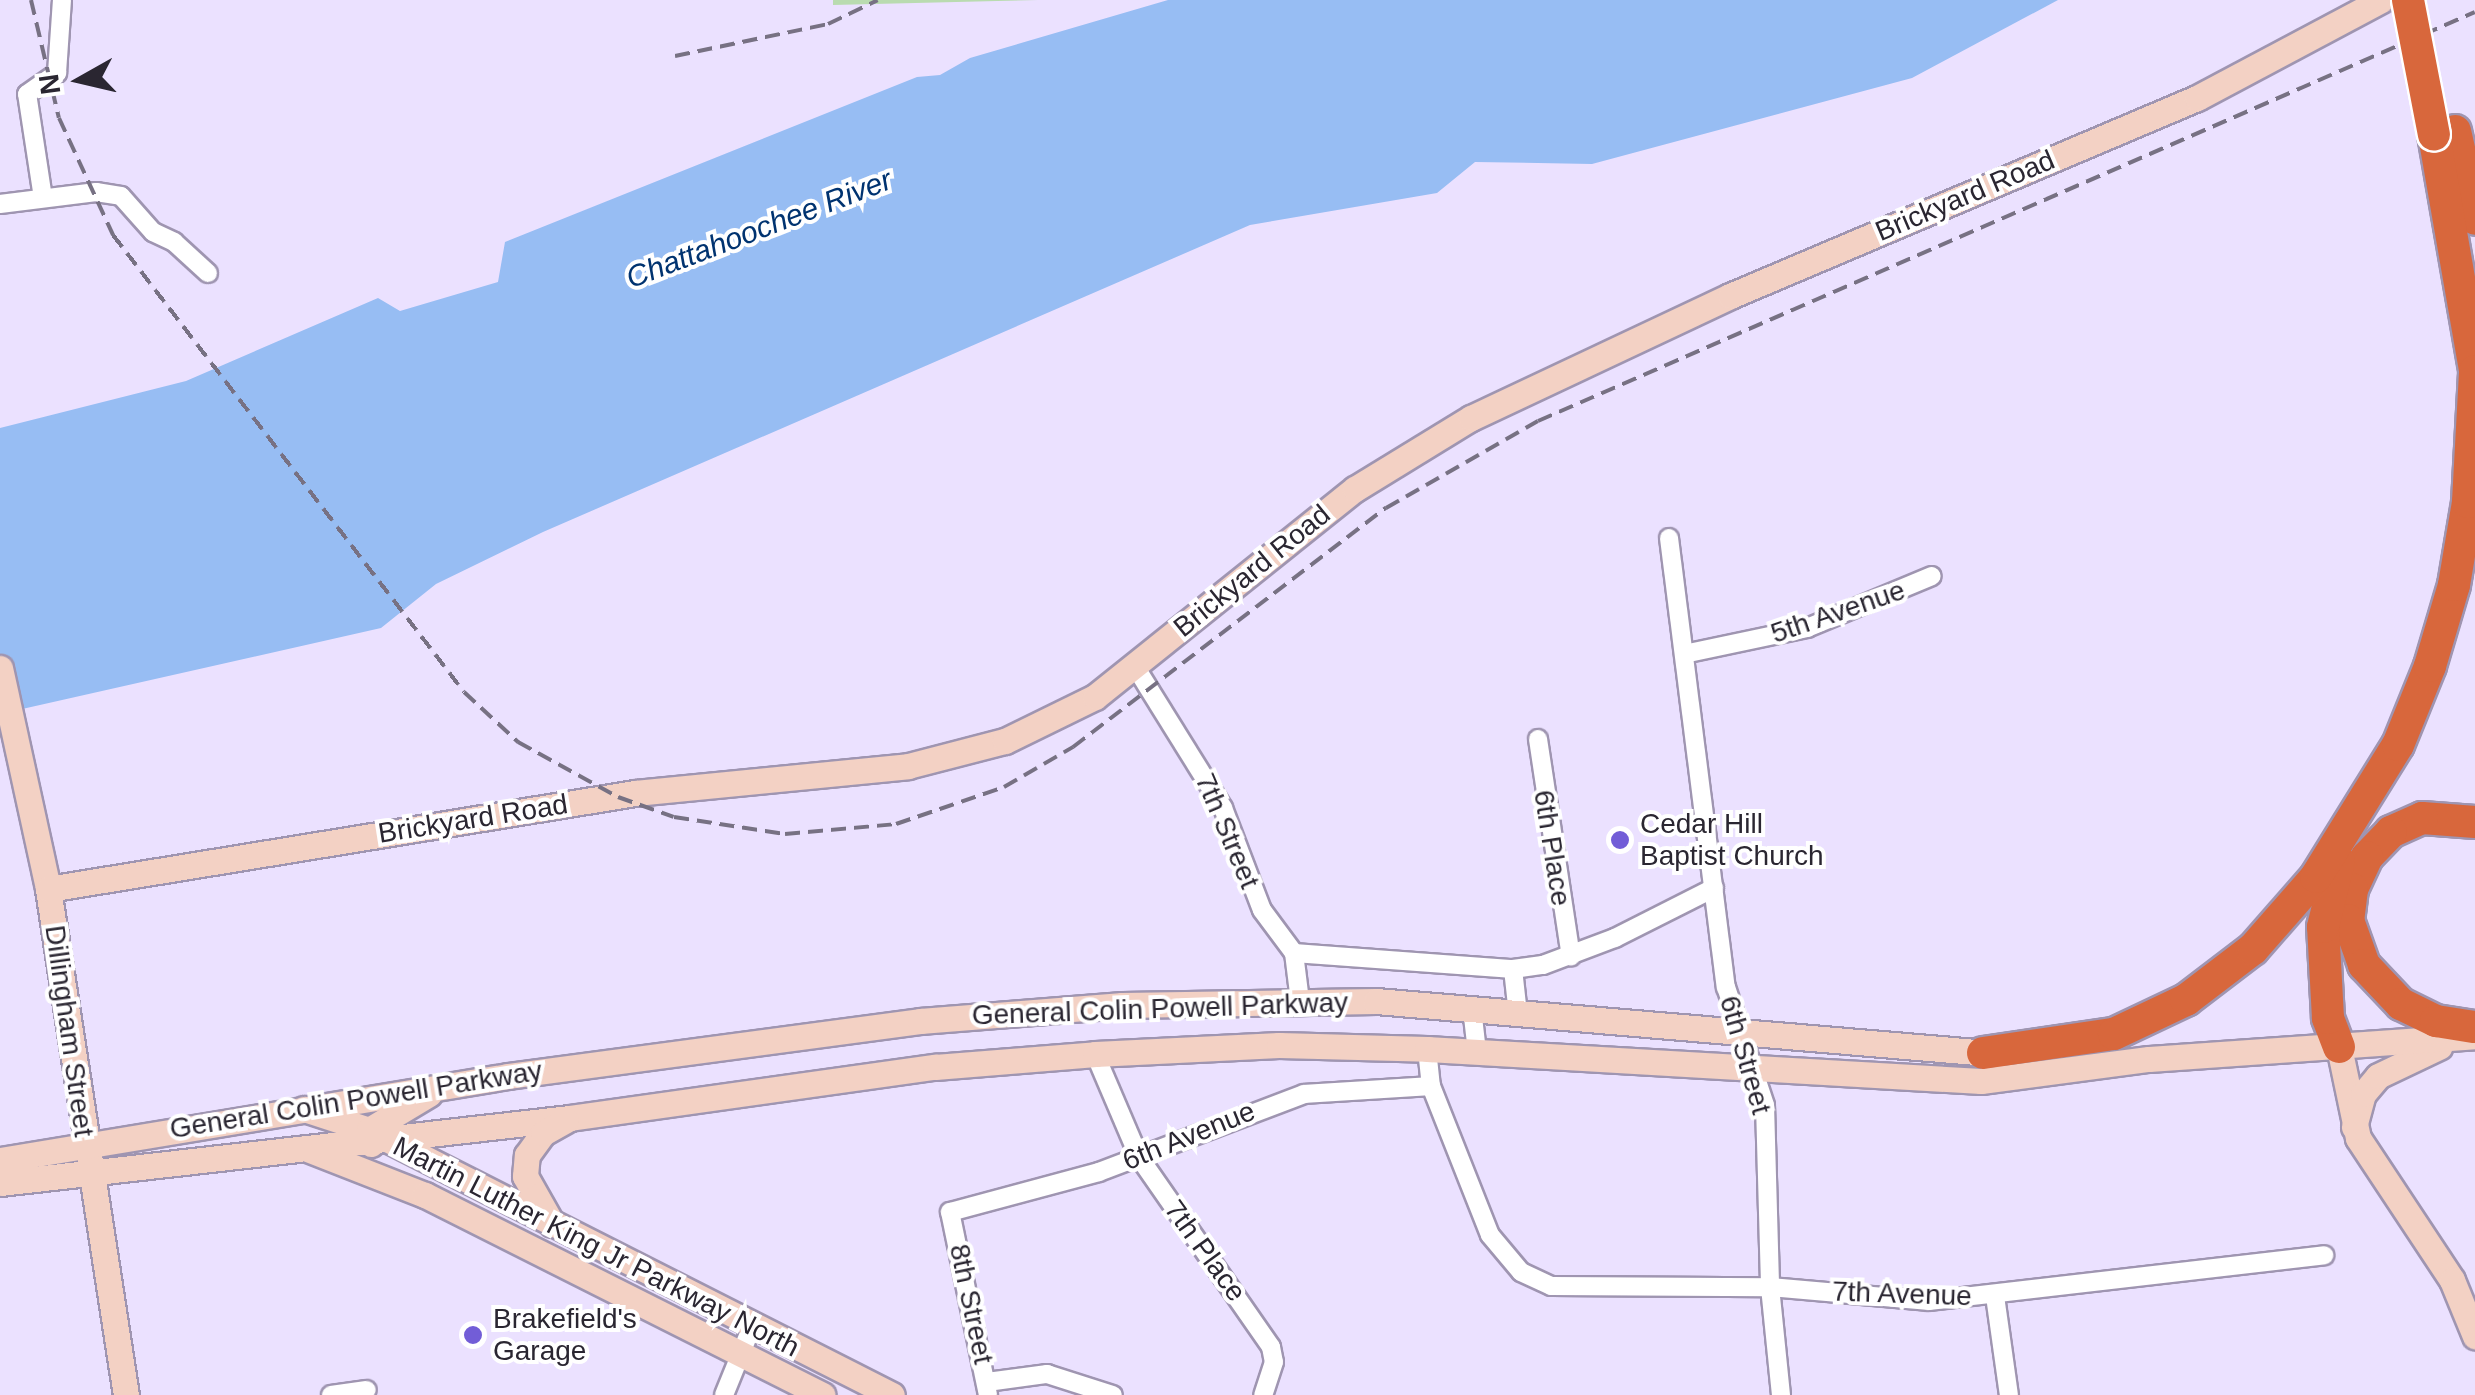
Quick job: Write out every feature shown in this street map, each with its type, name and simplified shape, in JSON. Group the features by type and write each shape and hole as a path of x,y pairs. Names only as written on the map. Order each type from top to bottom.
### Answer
{"highway":[{"path":"2408,0 2445,133 2475,219"},
{"path":"2339,1047 2328,1018 2322,927 2328,888 2358,818 2398,745 2454,585 2468,502 2475,371 2429,0"},
{"path":"1983,1054 2114,1034 2186,1000 2252,949 2358,818"},
{"path":"2339,1047 2352,888 2367,857 2391,832 2422,818 2475,822"},
{"path":"2348,920 2364,965 2401,1004 2470,1034"}],"main road":[{"name":"Brickyard Road","path":"48,889 635,794 957,757 1051,721 1136,668 1315,519 1436,437 1684,317 2212,91 2382,0"},
{"name":"Dillingham Street","path":"0,668 48,889 126,1395"},
{"name":"General Colin Powell Parkway","path":"0,1160 296,1107 920,1020 1122,1004 1300,1001 1472,1008 1983,1054 2149,1059"},
{"name":"General Colin Powell Parkway","path":"0,1183 373,1136 570,1118 935,1067 1096,1054 1279,1045 1427,1049 1756,1072 1982,1080 2149,1059 2470,1034"},
{"path":"2354,1127 2363,1094 2378,1076 2470,1034"},
{"path":"2339,1047 2354,1127 2452,1280 2475,1336"},
{"path":"425,1195 390,1168 373,1136 440,1087"},
{"name":"Martin Luther King Jr Parkway North","path":"296,1107 373,1136 891,1394"},
{"path":"558,1263 563,1232 525,1176 527,1156 543,1134 570,1118"},
{"name":"Martin Luther King Jr Parkway North","path":"300,1146 425,1195 823,1395"}],"street":[{"path":"42,198 27,94 57,73 62,0"},
{"path":"0,204 42,198 121,196 153,232 174,242 208,273"},
{"name":"6th Street","path":"1669,538 1714,888 1738,1032 1756,1072 1765,1105 1770,1287 1782,1395"},
{"name":"5th Avenue","path":"1684,654 1807,628 1932,576"},
{"name":"7th Street","path":"1136,668 1212,785 1262,910 1294,953 1300,1001"},
{"name":"6th Place","path":"1538,740 1571,957"},
{"path":"1294,953 1513,969 1571,957 1714,888"},
{"path":"1513,969 1518,1014"},
{"path":"1472,1008 1477,1052"},
{"path":"1427,1049 1432,1086"},
{"name":"7th Place","path":"1096,1054 1139,1157 1264,1332 1274,1362 1263,1395"},
{"name":"6th Avenue","path":"950,1212 1139,1157 1304,1094 1432,1086"},
{"name":"7th Avenue","path":"1432,1086 1490,1234 1509,1261 1538,1281 1601,1290 1770,1287 1929,1301 2324,1255"},
{"name":"8th Street","path":"950,1212 988,1388"},
{"path":"1996,1296 2010,1395"},
{"path":"724,1395 737,1354 752,1326"},
{"path":"988,1388 1047,1374 1113,1395"},
{"path":"331,1395 367,1390"}],"green space":[{"path":"833,0 1038,0 833,5"}],"water":[{"name":"Chattahoochee River","path":"1168,0 2058,0 1912,78 1592,164 1475,162 1437,193 1250,225 543,532 436,584 381,628 0,714 0,428 186,381 378,298 400,311 498,282 505,242 917,77 940,75 970,58"}],"railway":[{"path":"31,0 59,118 113,235 464,692 518,742 618,797 674,817 785,834 896,824 1004,787 1073,747 1386,508 1538,421 2475,12"},
{"path":"675,56 828,24 878,0"}],"place":[{"name":"Cedar Hill Baptist Church","path":"1620,840"},
{"name":"Brakefield's Garage","path":"473,1335"}]}
